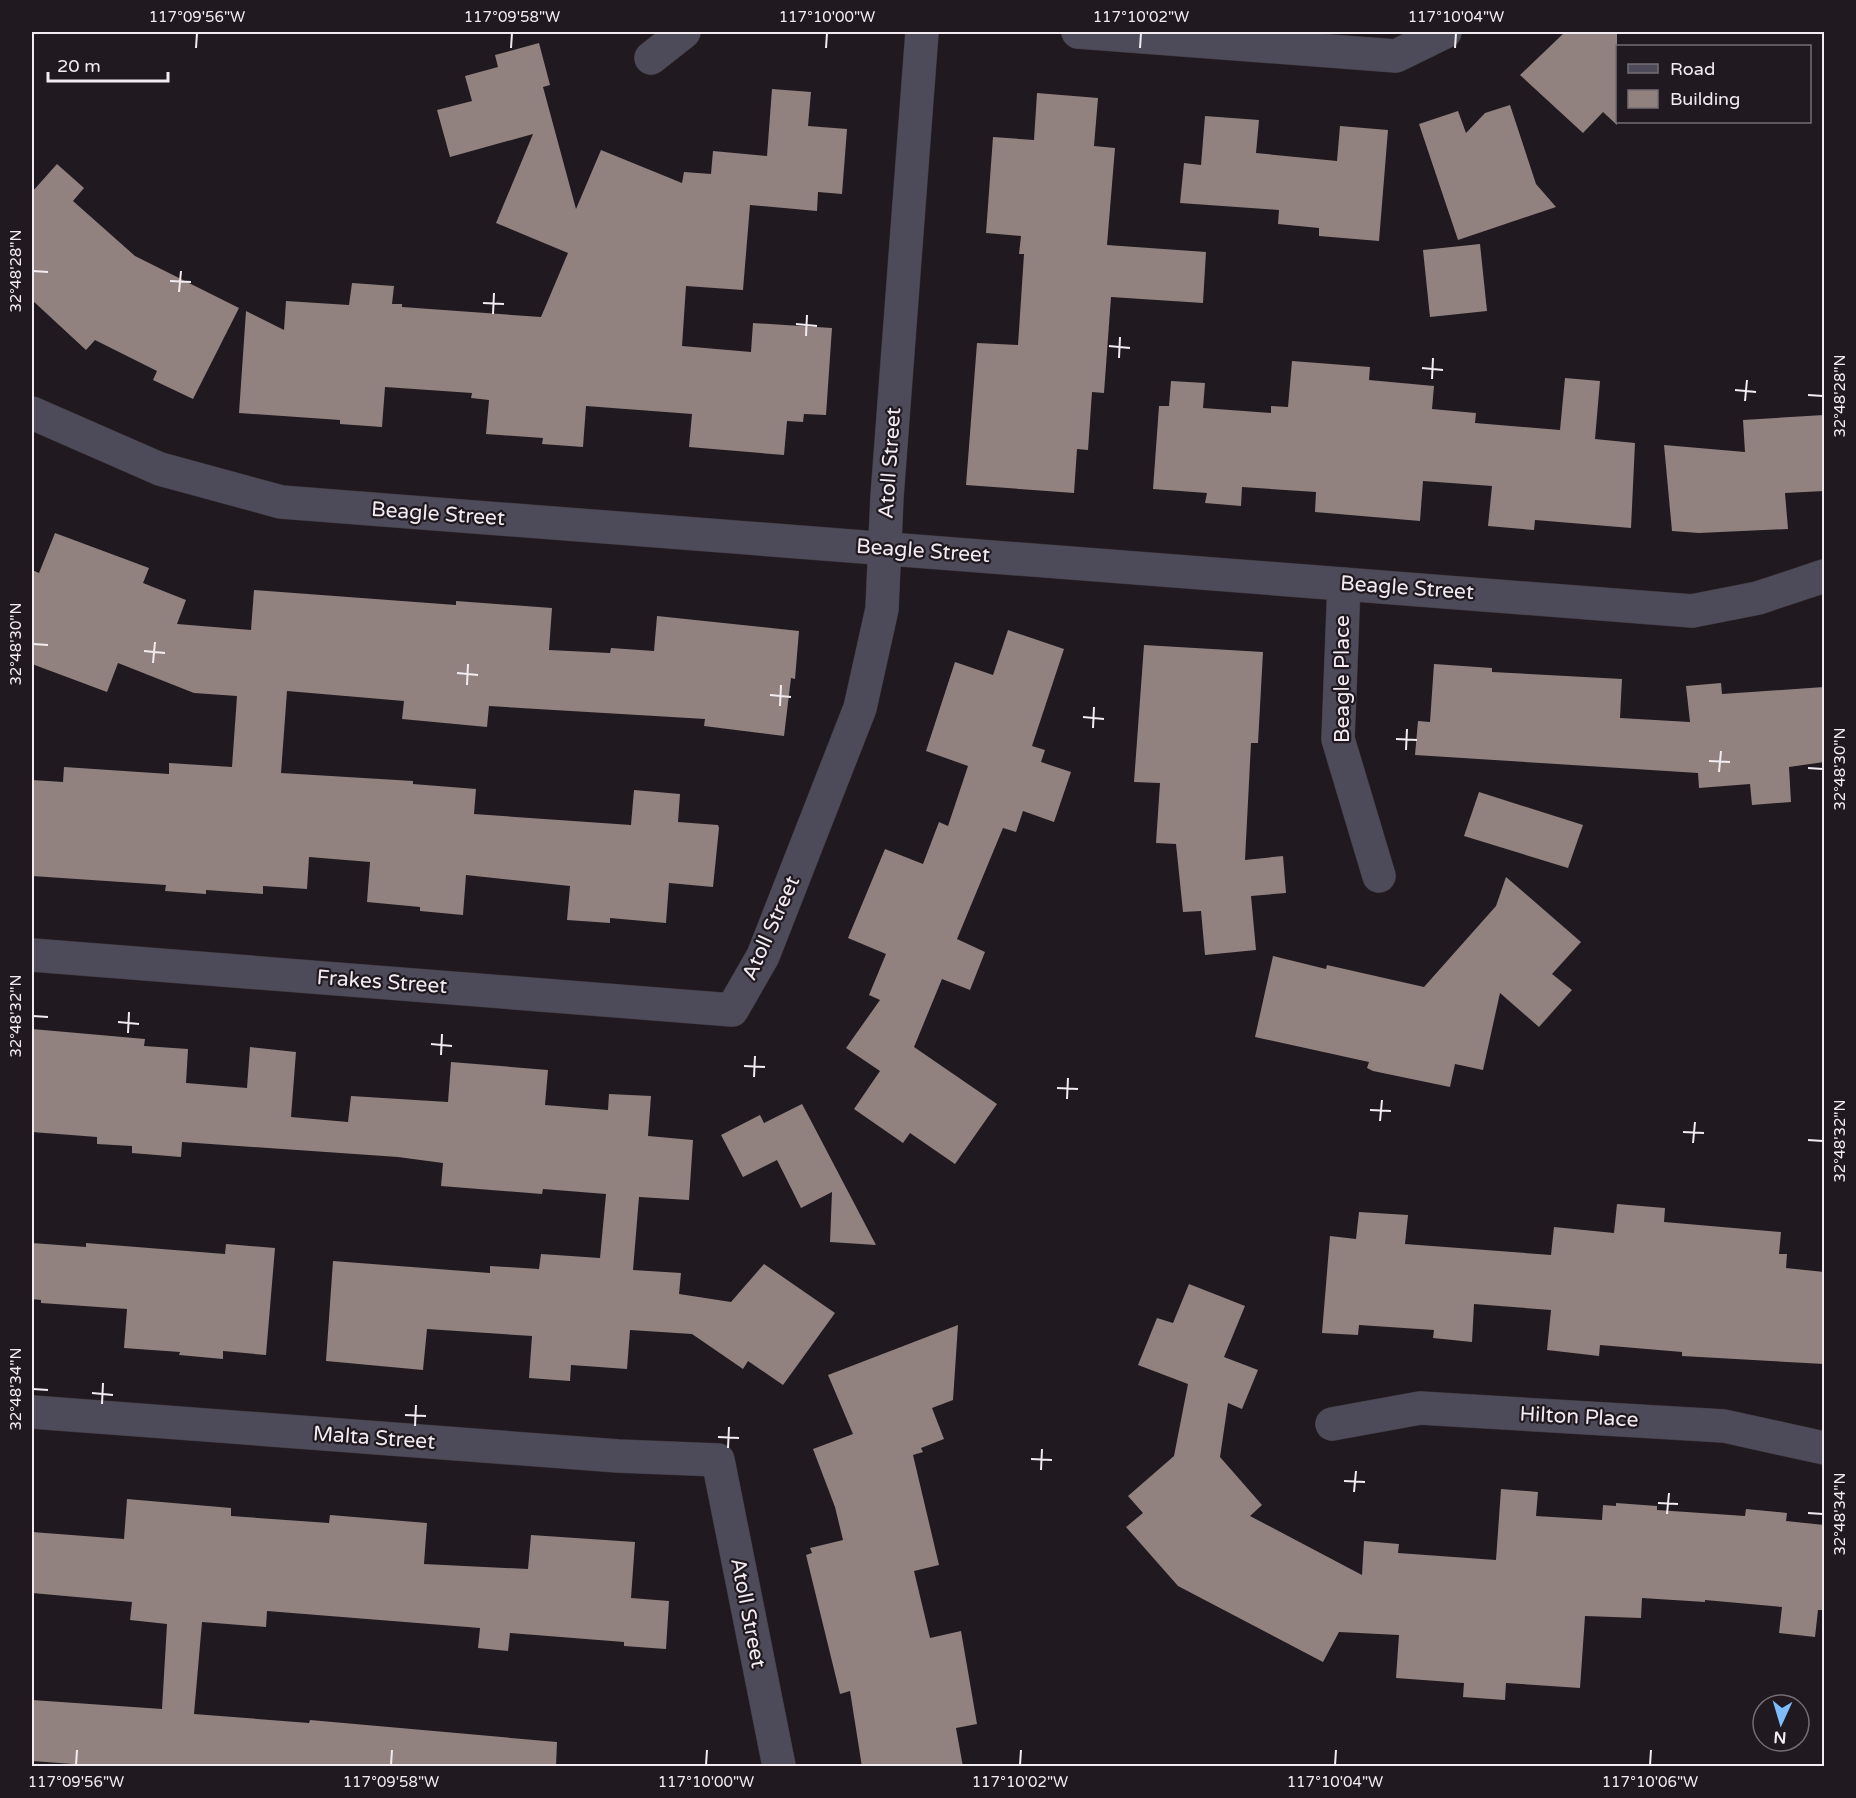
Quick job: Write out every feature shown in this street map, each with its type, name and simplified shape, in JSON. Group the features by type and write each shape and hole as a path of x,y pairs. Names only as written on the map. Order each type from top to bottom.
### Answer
{"street":[{"path":"651,58 684,32"},
{"name":"Atoll Street","path":"732,1010 763,956 860,708 882,609 884,548 922,32"},
{"path":"1078,32 1396,56 1445,32"},
{"name":"Beagle Street","path":"32,413 160,469 281,502 1692,611 1758,598 1824,576"},
{"name":"Beagle Place","path":"1344,584 1338,739 1379,876"},
{"name":"Frakes Street","path":"32,955 732,1010"},
{"name":"Hilton Place","path":"1332,1424 1420,1408 1724,1426 1824,1448"},
{"name":"Malta Street","path":"32,1412 618,1456 718,1460"},
{"name":"Atoll Street","path":"718,1460 779,1767"}],"building":[{"path":"1565,32 1617,32 1617,125 1603,112 1583,133 1520,75"},
{"path":"539,43 550,85 543,87 576,209 601,150 682,183 684,172 711,174 713,151 767,156 772,89 811,92 808,126 847,129 842,194 818,192 817,211 750,205 743,290 686,286 682,346 751,352 753,323 832,328 826,415 804,414 803,422 787,421 784,455 689,447 692,414 586,406 583,447 542,444 543,438 486,434 489,400 471,398 472,393 385,387 382,427 340,424 340,420 239,413 246,311 284,330 286,301 349,305 352,283 394,286 392,304 402,304 402,307 541,317 568,253 496,223 533,134 450,157 437,110 472,101 465,76 498,67 495,55"},
{"path":"1037,93 1098,98 1094,146 1115,148 1107,245 1206,252 1203,303 1111,297 1104,393 1092,392 1088,450 1077,449 1074,493 966,485 977,343 1018,345 1024,254 1019,254 1021,236 986,233 993,137 1034,140"},
{"path":"1510,105 1536,184 1556,207 1458,240 1419,124 1458,111 1466,133 1485,113"},
{"path":"1205,116 1259,120 1256,153 1337,161 1340,126 1388,130 1379,241 1319,236 1319,228 1278,224 1279,210 1180,203 1184,163 1201,165"},
{"path":"57,164 84,188 73,201 135,256 239,308 193,399 153,380 157,371 95,340 86,350 32,300 32,192"},
{"path":"1480,244 1487,311 1430,317 1423,250"},
{"path":"1292,361 1370,367 1369,380 1434,386 1432,409 1476,413 1475,423 1560,430 1565,378 1600,381 1595,439 1635,443 1631,528 1535,520 1534,530 1488,526 1492,486 1423,481 1420,521 1315,512 1316,492 1242,487 1241,506 1205,503 1207,493 1153,489 1159,406 1169,406 1171,381 1205,383 1203,408 1271,413 1271,406 1288,407"},
{"path":"1824,415 1824,491 1785,493 1788,529 1699,533 1672,531 1664,445 1745,452 1743,420"},
{"path":"55,533 149,568 143,583 186,600 177,624 251,630 254,590 456,605 456,601 552,608 549,650 610,653 611,648 654,651 657,616 799,631 795,679 791,678 784,736 704,726 705,719 489,706 487,727 402,719 404,701 287,691 281,773 413,781 413,784 476,789 474,814 631,825 634,790 680,794 678,822 718,825 713,887 669,883 666,923 610,918 610,923 567,920 570,886 466,875 463,915 420,911 420,907 367,902 370,862 309,857 307,889 263,886 263,894 206,890 206,894 165,891 166,885 32,876 32,780 63,782 64,767 169,774 169,763 232,767 237,696 194,693 118,663 107,692 32,664 32,570 39,573"},
{"path":"1008,630 1064,649 1032,746 1045,750 1041,762 1071,772 1054,822 1023,811 1016,832 1003,828 957,939 985,952 970,990 942,979 914,1047 997,1104 955,1164 910,1133 903,1143 854,1109 880,1071 846,1048 880,1000 869,995 886,954 848,938 885,849 923,864 939,822 948,826 968,766 926,751 955,662 993,675"},
{"path":"1144,645 1263,652 1258,743 1251,743 1245,860 1283,856 1286,893 1251,896 1256,950 1205,955 1201,911 1183,912 1176,844 1156,843 1160,783 1134,782"},
{"path":"1434,664 1492,668 1492,672 1622,679 1620,718 1690,722 1686,686 1721,683 1722,694 1824,687 1824,762 1789,767 1791,802 1752,805 1750,784 1699,788 1698,773 1415,755 1418,721 1430,722"},
{"path":"1479,792 1583,825 1568,868 1464,836"},
{"path":"1506,877 1581,942 1552,974 1572,990 1539,1027 1500,993 1483,1070 1455,1064 1450,1087 1373,1071 1367,1068 1369,1062 1255,1037 1273,956 1326,969 1327,965 1424,987 1496,906"},
{"path":"32,1029 145,1039 144,1046 188,1049 186,1083 247,1088 250,1047 296,1052 291,1117 348,1122 351,1096 448,1102 451,1062 548,1070 545,1105 608,1110 609,1094 651,1096 648,1136 693,1140 689,1200 639,1197 633,1270 681,1273 679,1294 731,1302 764,1264 835,1313 783,1385 748,1361 743,1369 692,1334 630,1330 627,1369 571,1365 570,1381 529,1378 532,1336 427,1329 423,1370 326,1361 333,1261 490,1273 490,1266 539,1269 541,1254 600,1258 606,1194 543,1189 542,1194 441,1186 443,1163 398,1157 182,1142 181,1157 132,1153 132,1146 97,1144 97,1137 32,1132"},
{"path":"802,1104 876,1245 830,1242 832,1192 801,1208 777,1160 743,1177 721,1135 760,1115 764,1123"},
{"path":"1617,1204 1665,1208 1664,1222 1781,1232 1779,1254 1787,1254 1786,1268 1824,1272 1824,1364 1682,1356 1682,1352 1600,1345 1599,1356 1547,1350 1551,1310 1474,1304 1472,1342 1433,1338 1434,1330 1359,1325 1358,1335 1322,1333 1330,1236 1356,1239 1359,1212 1408,1215 1405,1244 1551,1255 1554,1227 1614,1233"},
{"path":"32,1243 86,1247 86,1243 225,1254 226,1244 275,1248 266,1355 223,1351 223,1359 179,1355 180,1352 124,1348 127,1309 41,1303 41,1300 32,1299"},
{"path":"1189,1284 1245,1306 1224,1357 1258,1370 1242,1409 1228,1403 1220,1457 1262,1505 1250,1516 1362,1575 1364,1541 1399,1544 1398,1553 1496,1560 1501,1489 1538,1492 1536,1516 1602,1520 1603,1505 1616,1506 1616,1503 1657,1506 1657,1510 1745,1516 1746,1509 1787,1513 1786,1521 1824,1525 1824,1610 1818,1610 1815,1637 1779,1633 1782,1607 1705,1600 1705,1602 1642,1598 1641,1618 1585,1616 1580,1688 1506,1683 1505,1700 1463,1697 1464,1683 1396,1678 1399,1635 1339,1632 1323,1662 1178,1586 1126,1527 1143,1513 1128,1496 1174,1456 1188,1384 1138,1365 1157,1318 1173,1323"},
{"path":"958,1325 953,1400 932,1408 944,1439 921,1448 923,1452 913,1455 939,1565 914,1571 930,1638 961,1631 977,1724 956,1728 963,1767 862,1767 850,1691 840,1694 806,1555 812,1553 810,1548 843,1540 835,1507 813,1449 853,1434 828,1375"},
{"path":"127,1499 231,1508 231,1516 329,1523 330,1515 427,1523 424,1564 528,1569 531,1535 635,1542 631,1598 669,1601 666,1649 624,1646 624,1642 510,1633 508,1651 478,1648 480,1628 267,1611 266,1627 202,1622 194,1714 309,1723 310,1720 557,1742 556,1767 114,1767 32,1761 32,1700 162,1709 167,1624 130,1620 132,1602 32,1593 32,1532 124,1539"}]}
